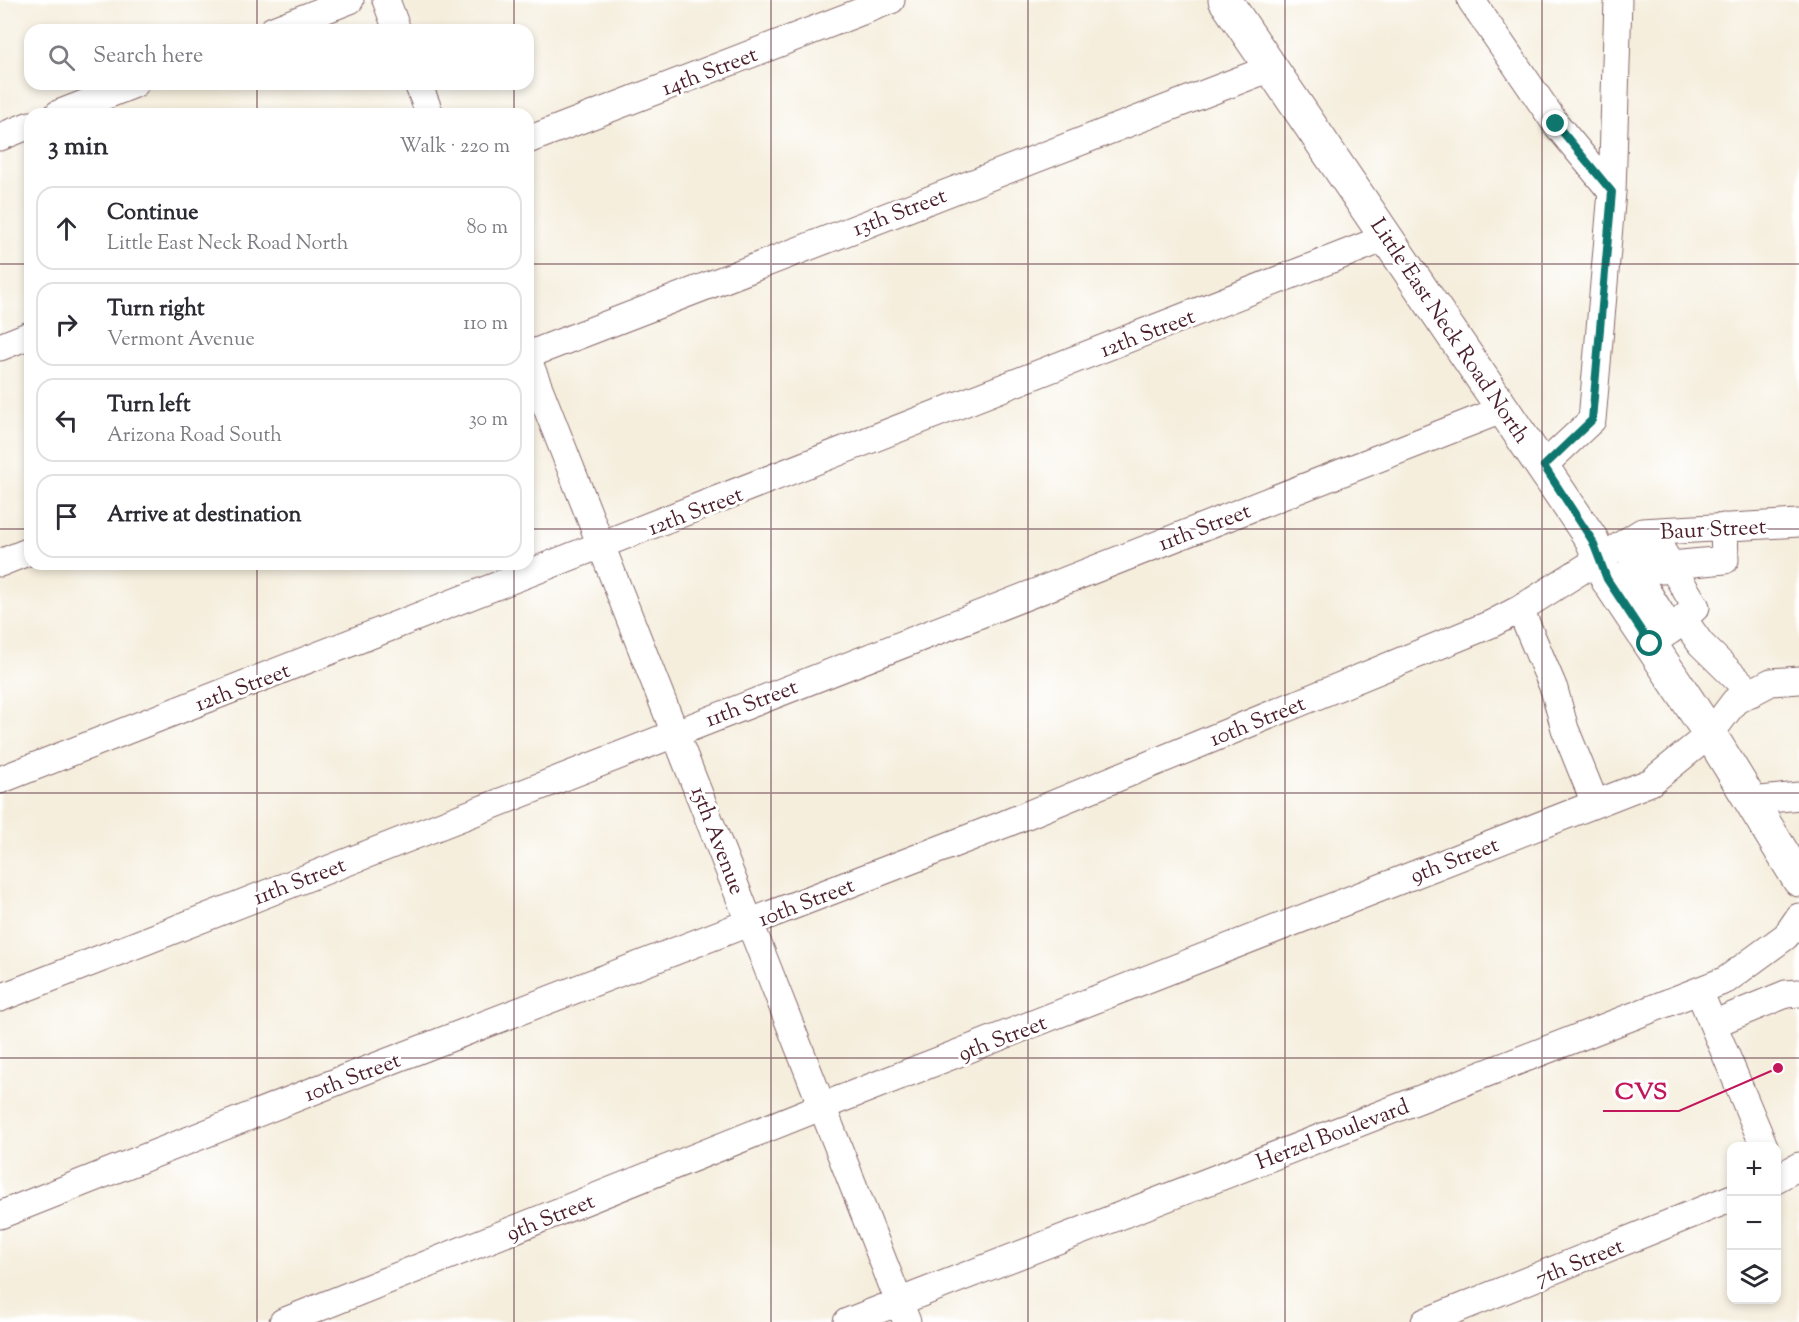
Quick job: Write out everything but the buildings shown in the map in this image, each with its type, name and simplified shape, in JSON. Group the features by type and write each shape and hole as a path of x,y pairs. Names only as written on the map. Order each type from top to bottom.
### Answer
{"main road":[{"name":"Little East Neck Road North","path":"1225,0 1544,466 1592,540 1607,579 1668,631 1710,734 1799,880"}],"street":[{"path":"288,24 350,0"},
{"path":"386,0 395,24"},
{"name":"14th Street","path":"534,138 891,0"},
{"path":"1472,0 1556,124 1612,192"},
{"path":"1544,466 1592,420 1612,192 1618,0"},
{"name":"13th Street","path":"534,356 1271,68"},
{"path":"73,108 120,90"},
{"path":"420,90 427,108"},
{"path":"0,137 24,127"},
{"name":"12th Street","path":"0,780 1388,237"},
{"path":"0,347 24,337"},
{"name":"15th Avenue","path":"534,373 903,1312"},
{"name":"11th Street","path":"0,998 1504,409"},
{"name":"Baur Street","path":"1599,559 1658,576 1724,526 1799,523"},
{"path":"1724,526 1725,560 1658,576 1668,631 1701,644 1751,693"},
{"path":"0,563 24,553"},
{"name":"10th Street","path":"0,1215 346,1078 1027,815 1491,624 1520,609 1599,559"},
{"path":"1520,609 1554,689 1565,729 1595,803"},
{"name":"9th Street","path":"283,1322 823,1106 1651,782 1710,734 1735,702 1771,681 1799,680"},
{"path":"1751,801 1799,796"},
{"name":"Herzel Boulevard","path":"847,1322 903,1312 1726,980 1786,936 1799,917"},
{"path":"1699,991 1762,1142"},
{"path":"1713,1024 1786,994 1799,993"},
{"name":"7th Street","path":"1425,1322 1727,1200"}],"place":[{"name":"CVS","path":"1778,1068"}],"route":[{"path":"1556,124 1612,192 1592,420 1544,466 1592,540 1607,579 1650,644"}]}
